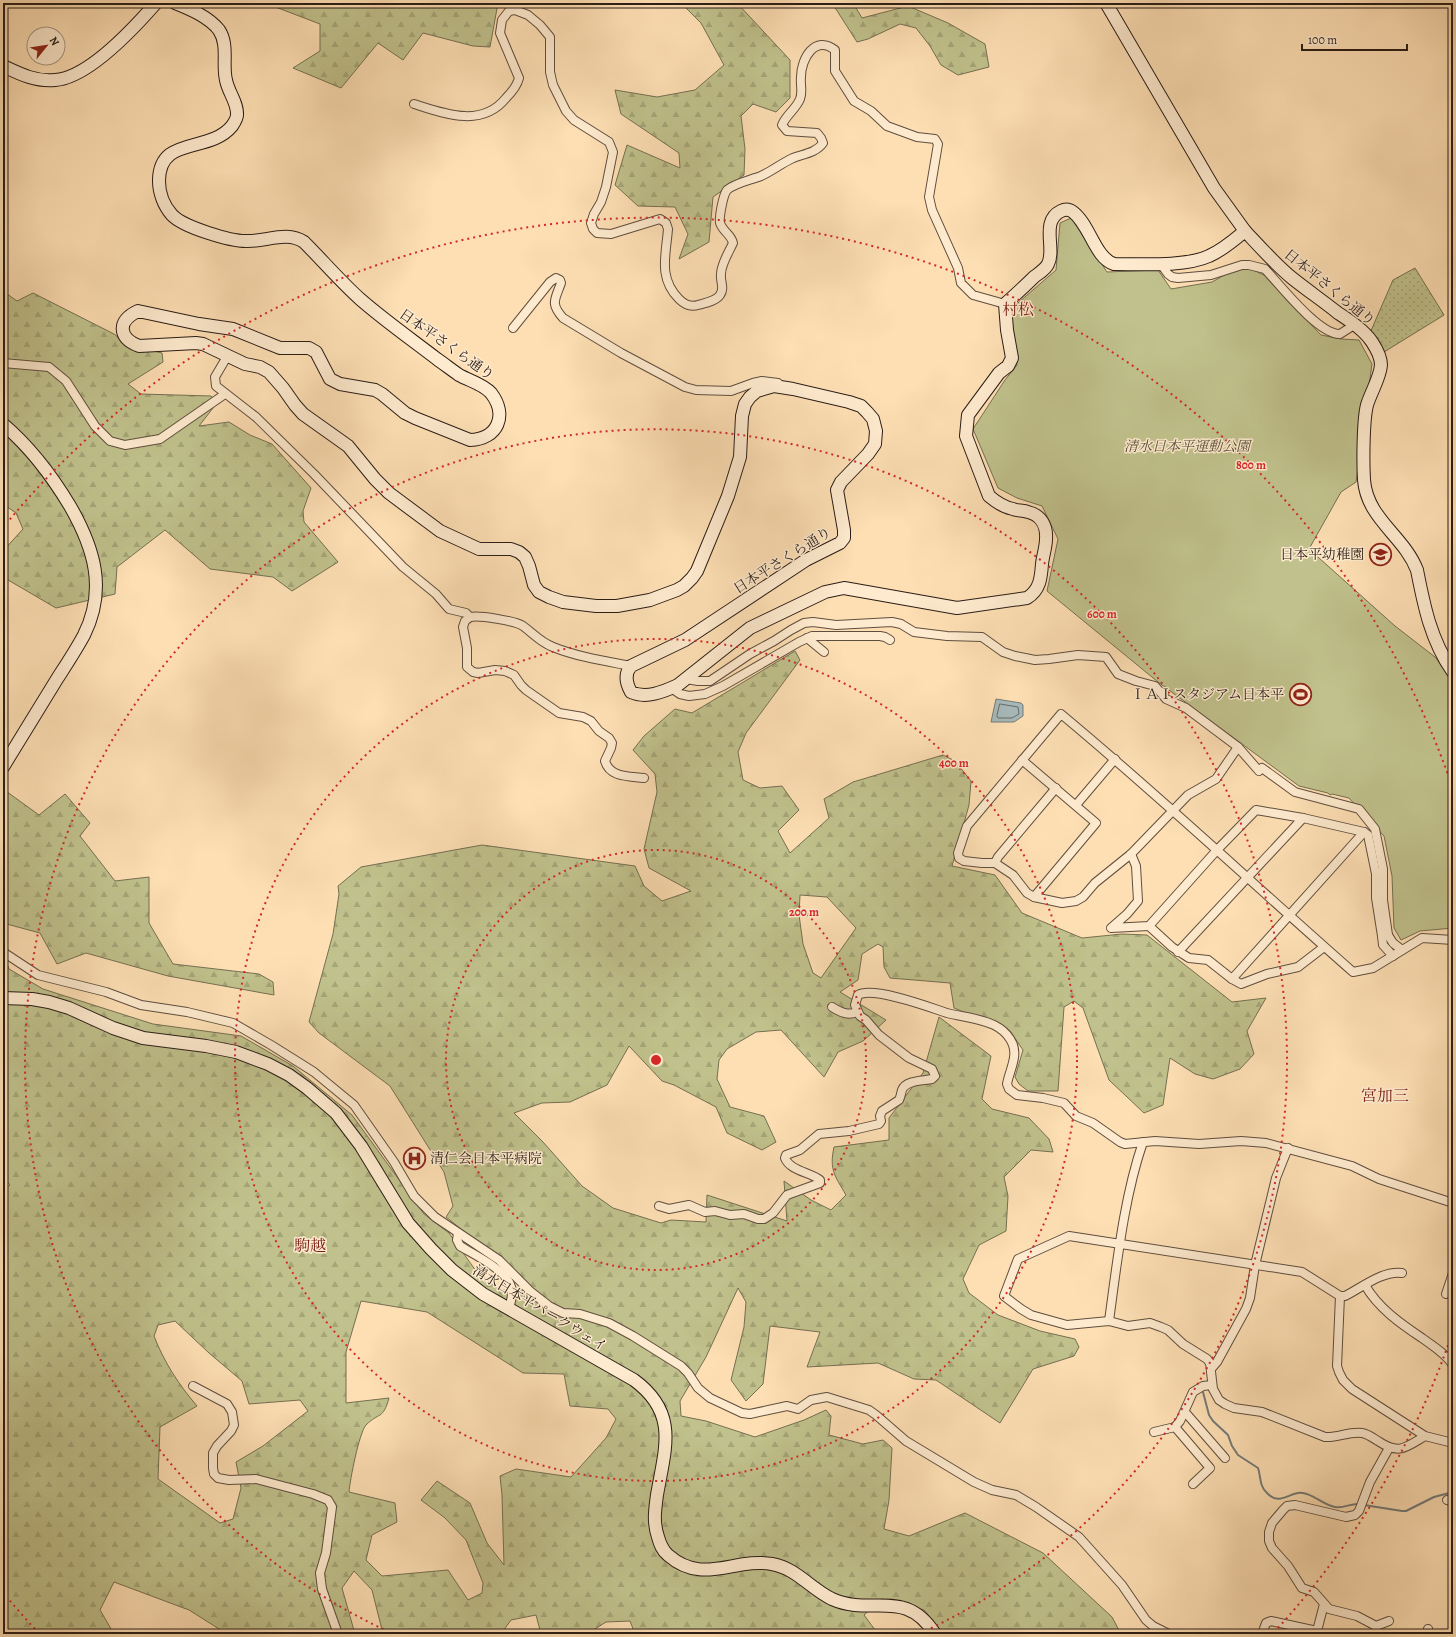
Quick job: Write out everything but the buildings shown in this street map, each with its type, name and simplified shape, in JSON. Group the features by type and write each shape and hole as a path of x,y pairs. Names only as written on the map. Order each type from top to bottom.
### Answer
{"street":[{"path":"3,66 17,73 36,79 57,80 70,76 91,65 102,56 141,21 156,3"},
{"name":"日本平さくら通り","path":"175,3 192,11 214,25 222,37 225,50 225,80 236,107 237,115 232,125 220,136 198,145 174,150 165,159 161,168 159,188 162,198 172,215 191,226 232,240 249,242 290,236 304,242 360,299 459,374 484,387 491,394 500,416 498,424 491,434 478,440 470,440 405,413 375,390 340,384 330,379 316,352 308,348 280,348 233,329 199,324 138,311 131,315 123,326 123,332 126,338 131,343 139,346 196,343 209,346 246,364 260,367 274,376 303,414 348,446 375,479 390,493 440,531 480,550 511,549 519,552 525,557 534,585 539,592 563,602 596,606 623,605 650,600 684,586 697,571 728,496 740,457 742,416 745,404 757,391 774,386 849,402 861,406 873,419 876,431 875,444 868,454 841,482 837,490 844,538 840,543 806,560 685,640 631,666"},
{"name":"日本平さくら通り","path":"1106,3 1214,188 1245,231 1291,278 1354,325 1372,342 1381,364 1380,372 1367,406 1365,421 1364,480 1367,496 1372,509 1414,561 1430,627 1442,654 1453,672"},
{"path":"414,104 440,112 466,116 481,116 500,106 518,85 519,78 500,33 502,20 510,11 515,10 528,15 540,25 550,37 550,72 553,85 566,111 574,120 609,142 613,152 606,187 591,223 593,229 597,233 611,234 660,219 666,223 668,229 664,271 666,279 675,295 684,303 695,306 706,303 719,296 723,290 721,273 734,243 732,238 724,231 720,222 723,197 727,190 762,175 792,159 813,151 820,147 823,143 822,138 817,133 787,131 782,125 801,98 802,66 813,47 821,44 829,45 835,50 835,71 854,101 871,111 887,126 917,137 935,139 938,144 929,197 932,210 958,268 961,283 973,295 1005,304"},
{"path":"228,356 215,377 216,386 256,417 298,458 403,568 436,594 449,609 466,613 470,617 487,617 523,626 537,639 552,647 575,654 631,666 628,670 626,678 631,692 637,695 650,695 671,688 686,678 750,628 825,592 844,588 957,608 1027,598 1034,594 1038,588 1042,574 1046,539 1044,523 1037,515 1005,507 989,496 966,436 968,415 999,373 1008,366 1012,358 1005,317 1005,304 1047,267 1051,258 1049,239 1052,220 1056,214 1063,210 1071,210 1077,215 1090,233 1098,250 1108,262 1114,264 1193,261 1220,250 1245,231"},
{"path":"1160,263 1168,274 1172,277 1178,278 1211,276 1242,266 1258,266 1265,269 1317,325 1328,332 1340,334 1354,325"},
{"path":"513,328 550,282 556,278 560,280 561,284 554,299 554,304 562,318 620,353 679,384 696,390 731,391 762,381 776,382 787,388"},
{"path":"3,363 49,367 66,381 95,426 110,441 125,445 160,439 225,394"},
{"path":"3,424 30,451 58,486 76,517 92,552 96,584 94,609 84,635 3,767"},
{"path":"470,617 465,622 463,627 467,648 467,667 472,672 478,674 495,670 505,671 514,675 520,685 559,713 583,717 609,738 612,743 605,761 606,767 616,774 644,778"},
{"path":"686,678 698,682 710,681 750,654 804,623 813,622 836,625 892,622 901,624 914,632 947,636 982,637 1003,652 1035,660 1078,655 1106,657 1118,674 1155,686 1166,698 1186,708 1238,747 1259,771 1262,768 1295,792 1359,809 1375,829 1384,869 1383,900 1385,936 1383,945 1393,956"},
{"path":"671,688 680,694 689,696 705,694 723,686 807,638 819,635 885,636 890,640"},
{"path":"807,638 824,652"},
{"path":"1238,747 1216,779 1188,795 1173,809 1131,854 1095,883 1083,897 1076,901 1062,903 1034,897 1027,893 1013,875 995,863 964,861 959,858 958,853 967,826 1061,714 1173,809 1289,916 1353,972 1373,968 1422,938 1453,940"},
{"path":"1076,806 1115,759"},
{"path":"1022,760 1096,823 1034,897"},
{"path":"995,863 998,857 1056,788"},
{"path":"1149,926 1217,850 1256,810 1303,818 1364,832 1368,835 1376,874 1376,898 1385,936 1402,950"},
{"path":"1178,952 1303,818"},
{"path":"1232,979 1364,832"},
{"path":"1131,854 1136,866 1138,901 1127,914 1111,928 1149,926 1178,952 1189,958 1208,960 1232,979 1241,984 1267,974 1298,966 1324,947"},
{"path":"3,952 38,975 106,992 141,1005 186,1012 233,1023 271,1045 314,1072 354,1104 394,1162 414,1196 435,1217 499,1260 530,1292 549,1306 563,1313 580,1314 609,1323 633,1336 681,1366 688,1373 698,1388 710,1398 742,1413 750,1414 783,1406 798,1409 811,1400 827,1397 869,1410 906,1441 974,1482 992,1490 1016,1495 1079,1537 1122,1585 1146,1620 1153,1626 1169,1634"},
{"path":"659,1206 669,1209 689,1205 705,1212 715,1211 730,1215 744,1214 758,1219 764,1219 773,1213 787,1195 820,1183 820,1180 817,1177 793,1167 786,1162 786,1155 800,1150 819,1134 848,1131 879,1124 881,1121 882,1111 899,1100 902,1089 916,1081 932,1079 935,1076 932,1069 909,1058 879,1035 857,1012 855,1005 858,995 865,993 879,993 925,1005 948,1013 982,1020 996,1026 1005,1032 1014,1046 1015,1054 1007,1084 1009,1089 1017,1094 1064,1102 1076,1116 1093,1123 1125,1144 1155,1141 1199,1144 1250,1141 1288,1148 1352,1166 1379,1179 1453,1203"},
{"name":"清水日本平パークウェイ","path":"3,998 32,999 49,1002 69,1008 113,1028 143,1038 206,1046 236,1052 268,1064 289,1075 323,1100 340,1118 361,1146 399,1210 432,1249 468,1283 509,1309 634,1380 649,1392 660,1406 666,1426 666,1437 654,1516 657,1534 662,1549 666,1554 686,1567 704,1570 714,1570 757,1562 774,1564 790,1571 831,1598 856,1605 895,1606 910,1610 924,1619 935,1634"},
{"path":"832,1007 846,1014 857,1012"},
{"path":"1109,1321 1120,1244 1137,1162 1143,1142"},
{"path":"1211,1369 1217,1362 1246,1309 1250,1298 1255,1265 1276,1178 1288,1148"},
{"path":"458,1233 457,1240 460,1246 498,1270 506,1278 512,1292 509,1309"},
{"path":"1402,1273 1396,1272 1383,1275 1345,1296 1340,1296 1302,1272 1069,1236 1018,1259 1004,1296 1031,1315 1062,1324 1077,1325 1109,1321 1128,1326 1150,1323 1168,1330 1183,1344 1207,1359 1210,1363 1212,1385 1215,1394 1225,1404 1234,1408 1262,1412 1325,1437 1354,1432 1363,1433 1369,1435 1389,1448 1400,1449 1409,1446 1425,1436"},
{"path":"1446,1294 1453,1273"},
{"path":"1365,1285 1371,1296 1379,1304 1415,1334 1437,1348 1453,1365"},
{"path":"1340,1296 1337,1366 1338,1372 1348,1386 1425,1436 1453,1443"},
{"path":"1154,1432 1175,1428 1185,1412 1193,1392 1203,1386 1212,1385"},
{"path":"193,1386 227,1404 232,1412 234,1425 213,1453 214,1474 218,1478 229,1480 256,1479 313,1494 328,1500 332,1507 326,1553 320,1573 322,1590 338,1634"},
{"path":"1185,1412 1225,1458"},
{"path":"1175,1428 1210,1468 1193,1484"},
{"path":"1389,1448 1370,1482 1359,1511 1355,1515 1346,1517 1292,1505 1283,1510 1272,1524 1269,1532 1269,1541 1272,1548 1288,1566 1302,1588 1314,1592 1329,1609 1357,1616 1376,1626 1389,1621"},
{"path":"1262,1634 1266,1623 1271,1621 1317,1631 1324,1604"}],"green space":[{"path":"265,3 498,3 490,47 473,46 423,33 403,60 378,43 341,88 293,68 320,51 320,24"},
{"path":"681,3 737,3 790,60 790,98 776,112 753,104 741,116 745,149 744,175 713,197 709,242 679,259 688,234 675,207 638,206 615,185 627,145 680,168 679,153 621,114 615,90 657,97 695,90 724,65 701,23"},
{"path":"810,3 853,3 862,18 908,6 948,23 985,44 989,67 958,75 941,65 930,46 916,28 900,24 868,39 857,42 834,6 814,7"},
{"name":"清水日本平運動公園","path":"1071,218 1107,272 1158,270 1171,289 1212,282 1242,265 1264,275 1321,335 1341,339 1359,340 1372,364 1356,482 1341,492 1309,549 1395,626 1435,657 1453,681 1453,928 1420,931 1401,940 1394,928 1392,876 1384,836 1349,798 1332,794 1330,795 1328,793 1299,786 1158,682 1047,591 1058,539 1042,506 1017,498 998,488 973,429 1005,380 1017,365 1011,309 1056,270 1060,223"},
{"path":"1415,268 1444,315 1384,352 1370,333 1393,280"},
{"path":"3,291 17,301 33,293 114,334 128,345 162,353 163,362 128,384 141,394 211,396 217,403 199,426 229,422 250,435 272,444 311,488 303,511 304,522 338,562 292,591 273,577 210,569 165,530 117,567 115,594 56,608 3,577 3,551 23,529 16,513 3,504"},
{"path":"795,651 800,660 746,733 738,752 743,780 760,788 782,786 799,810 778,831 790,853 829,818 824,799 853,782 943,755 955,761 971,781 969,805 952,866 995,875 1022,913 1082,938 1122,934 1147,935 1232,1002 1266,998 1247,1031 1254,1054 1240,1069 1213,1079 1195,1074 1170,1058 1163,1105 1144,1113 1109,1080 1083,1008 1074,1001 1064,1007 1058,1091 1028,1091 1019,1084 1015,1077 1023,1050 1010,1031 954,1008 950,983 890,978 884,967 883,947 878,944 862,954 858,980 840,992 886,1020 863,1041 838,1052 824,1077 781,1030 756,1032 727,1049 719,1060 717,1079 730,1107 764,1116 776,1142 762,1150 727,1133 716,1107 674,1085 662,1081 629,1046 607,1085 570,1102 542,1103 514,1113 543,1142 582,1186 613,1208 661,1223 671,1220 706,1222 707,1195 787,1221 784,1181 811,1200 831,1210 846,1195 834,1172 832,1162 834,1147 889,1140 889,1118 923,1073 939,1017 991,1056 982,1099 992,1109 1029,1118 1049,1139 1053,1152 1031,1150 1004,1177 1008,1196 1006,1231 979,1245 963,1279 969,1293 998,1315 1040,1331 1075,1339 1079,1347 1074,1356 1033,1369 1000,1423 936,1380 914,1379 878,1363 807,1367 820,1332 770,1326 763,1384 746,1401 731,1380 744,1327 746,1302 738,1288 706,1357 680,1401 681,1416 706,1421 755,1437 804,1420 826,1410 831,1416 829,1435 863,1444 883,1440 892,1448 889,1500 884,1529 909,1536 965,1513 1043,1553 1112,1617 1121,1634 944,1634 924,1610 882,1599 864,1615 878,1634 635,1634 630,1621 606,1622 587,1634 541,1634 536,1615 511,1620 501,1634 383,1634 372,1590 354,1571 342,1588 355,1634 227,1634 189,1610 114,1582 100,1610 114,1634 3,1634 3,1189 10,1185 3,1176 3,964 43,989 153,1024 241,1036 293,1066 352,1115 424,1214 449,1233 476,1271 499,1290 521,1290 525,1280 446,1217 453,1206 444,1172 390,1086 319,1033 309,1022 333,934 339,894 338,886 361,867 482,845 635,866 644,886 662,901 691,891 649,868 644,849 657,792 655,774 633,750 644,736 675,709 692,713","holes":["800,895 827,897 856,928 821,978 813,973 803,944 799,915","361,1301 427,1312 523,1373 564,1374 570,1406 608,1409 616,1419 606,1438 571,1477 516,1469 500,1476 504,1565 487,1543 470,1503 437,1481 421,1500 445,1518 466,1540 483,1583 482,1593 468,1600 448,1570 382,1576 366,1560 372,1535 397,1522 395,1503 349,1492 355,1457 363,1430 370,1421 383,1413 389,1398 346,1403 346,1352","175,1321 242,1381 249,1404 300,1400 308,1411 263,1446 236,1462 241,1488 233,1519 220,1523 158,1479 160,1427 197,1406 184,1390 162,1355 154,1336 158,1325"]},
{"path":"3,789 39,815 65,794 90,823 80,836 115,881 149,877 149,923 173,964 259,974 273,982 274,995 168,976 86,953 57,964 40,933 3,923"}],"water":[{"path":"996,699 1021,703 1023,705 1023,716 1014,722 991,722"}],"waterway":[{"path":"1203,1392 1209,1415 1213,1421 1228,1435 1232,1446 1238,1455 1258,1468 1264,1490 1271,1497 1278,1499 1303,1493 1335,1507 1359,1504"},
{"path":"1364,1505 1406,1511 1434,1497 1453,1492"}],"place":[{"name":"日本平幼稚園","path":"1380,554"},
{"name":"ＩＡＩスタジアム日本平","path":"1300,694"},
{"name":"清仁会日本平病院","path":"415,1158"}],"district":[{"name":"村松","path":"1018,309"},
{"name":"宮加三","path":"1385,1095"},
{"name":"駒越","path":"310,1245"}]}
